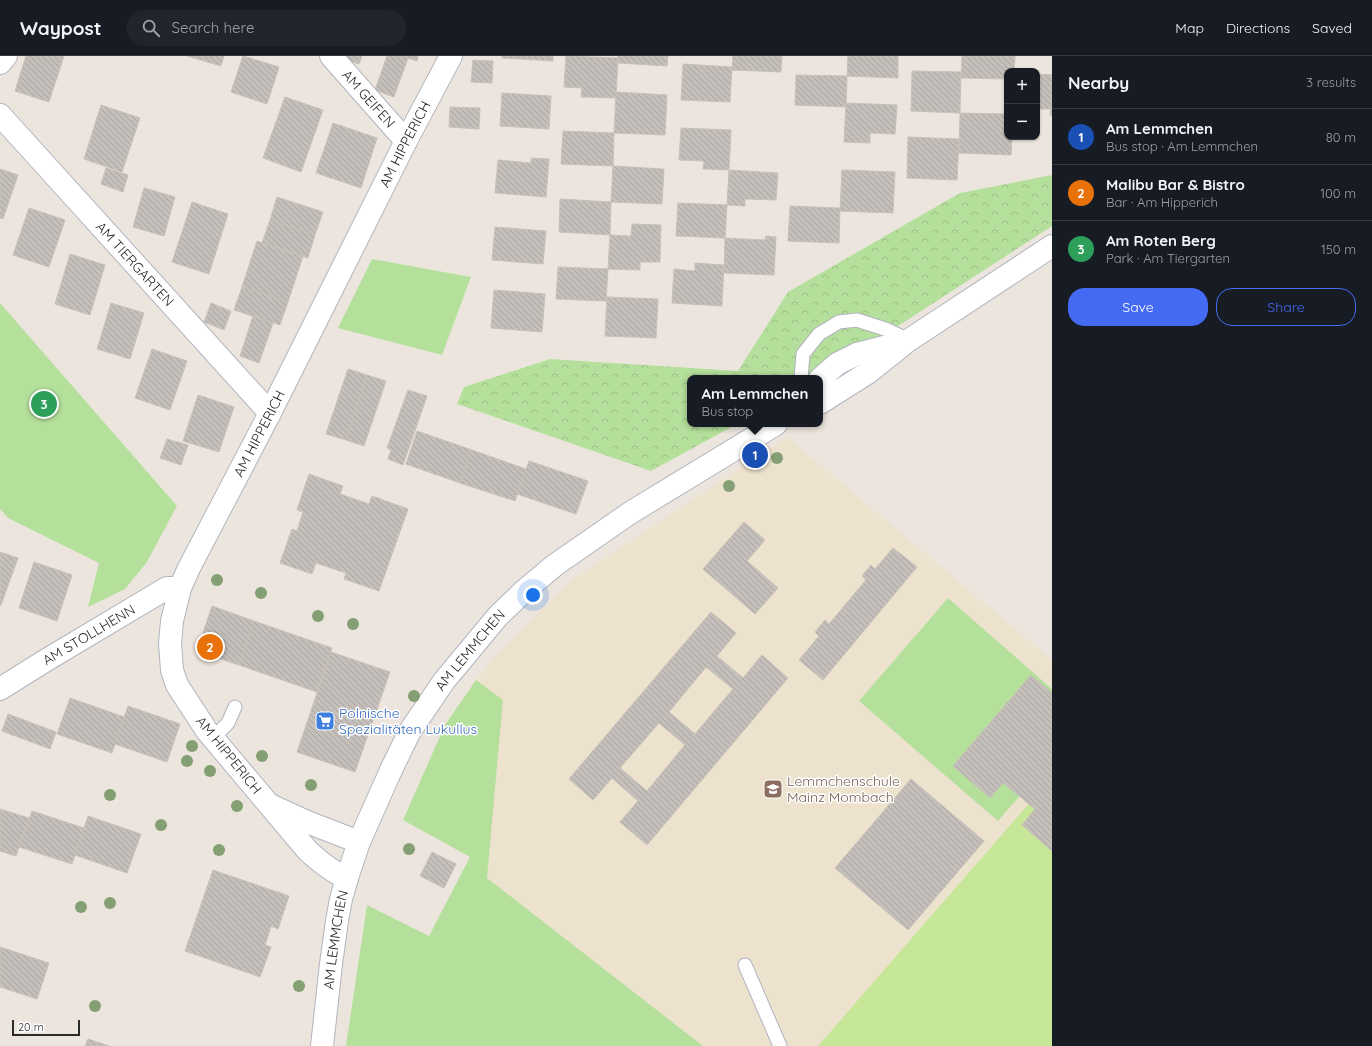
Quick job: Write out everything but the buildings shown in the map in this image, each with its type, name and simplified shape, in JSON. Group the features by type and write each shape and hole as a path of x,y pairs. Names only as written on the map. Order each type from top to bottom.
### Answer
{"street":[{"path":"0,63 6,56"},
{"name":"AM GEIFEN","path":"331,56 406,141"},
{"name":"AM HIPPERICH","path":"347,878 337,874 318,861 292,834 269,804 213,738 185,700 177,686 172,670 170,643 172,621 180,588 189,568 270,413 406,141 451,56"},
{"name":"AM TIERGARTEN","path":"0,115 270,413"},
{"path":"823,401 869,372 909,340 1052,246"},
{"path":"823,376 838,364 857,354 909,340"},
{"name":"AM LEMMCHEN","path":"322,1046 336,928 341,899 347,878 379,796 410,732 444,681 498,616 524,591 562,560 630,513 771,427"},
{"name":"AM STOLLHENN","path":"0,689 167,588 180,588"},
{"name":"AM HIPPERICH","path":"269,804 307,822 360,842"}],"lane":[{"path":"801,375 803,354 819,334 839,322 857,320 888,330 909,340"},
{"path":"213,738 228,723 235,707"},
{"path":"745,965 780,1046"}],"shaded area":[{"name":"Lemmchenschule Mainz Mombach","path":"787,437 1052,660 1052,1046 703,1046 487,878 503,701 476,680 497,654 572,580"}],"green space":[{"path":"1052,175 1052,226 823,375 687,375 687,427 732,427 651,471 457,404 464,387 550,359 738,371 788,292 960,193"},
{"path":"372,259 471,277 442,355 338,328"},
{"path":"0,303 177,506 147,562 125,589 88,607 99,563 8,518 0,509"},
{"path":"948,598 1052,689 1052,759 998,821 859,701"},
{"path":"476,680 503,700 487,878 703,1046 346,1046 367,905 429,936 470,857 403,820 445,725"},
{"path":"1052,777 1052,1046 818,1046"}],"place":[{"name":"Am Roten Berg","path":"44,404"},
{"name":"Am Lemmchen","path":"755,455"},
{"name":"Malibu Bar & Bistro","path":"210,647"},
{"name":"Polnische Spezialitäten Lukullus","path":"325,721"},
{"name":"Lemmchenschule Mainz Mombach","path":"773,789"}]}
